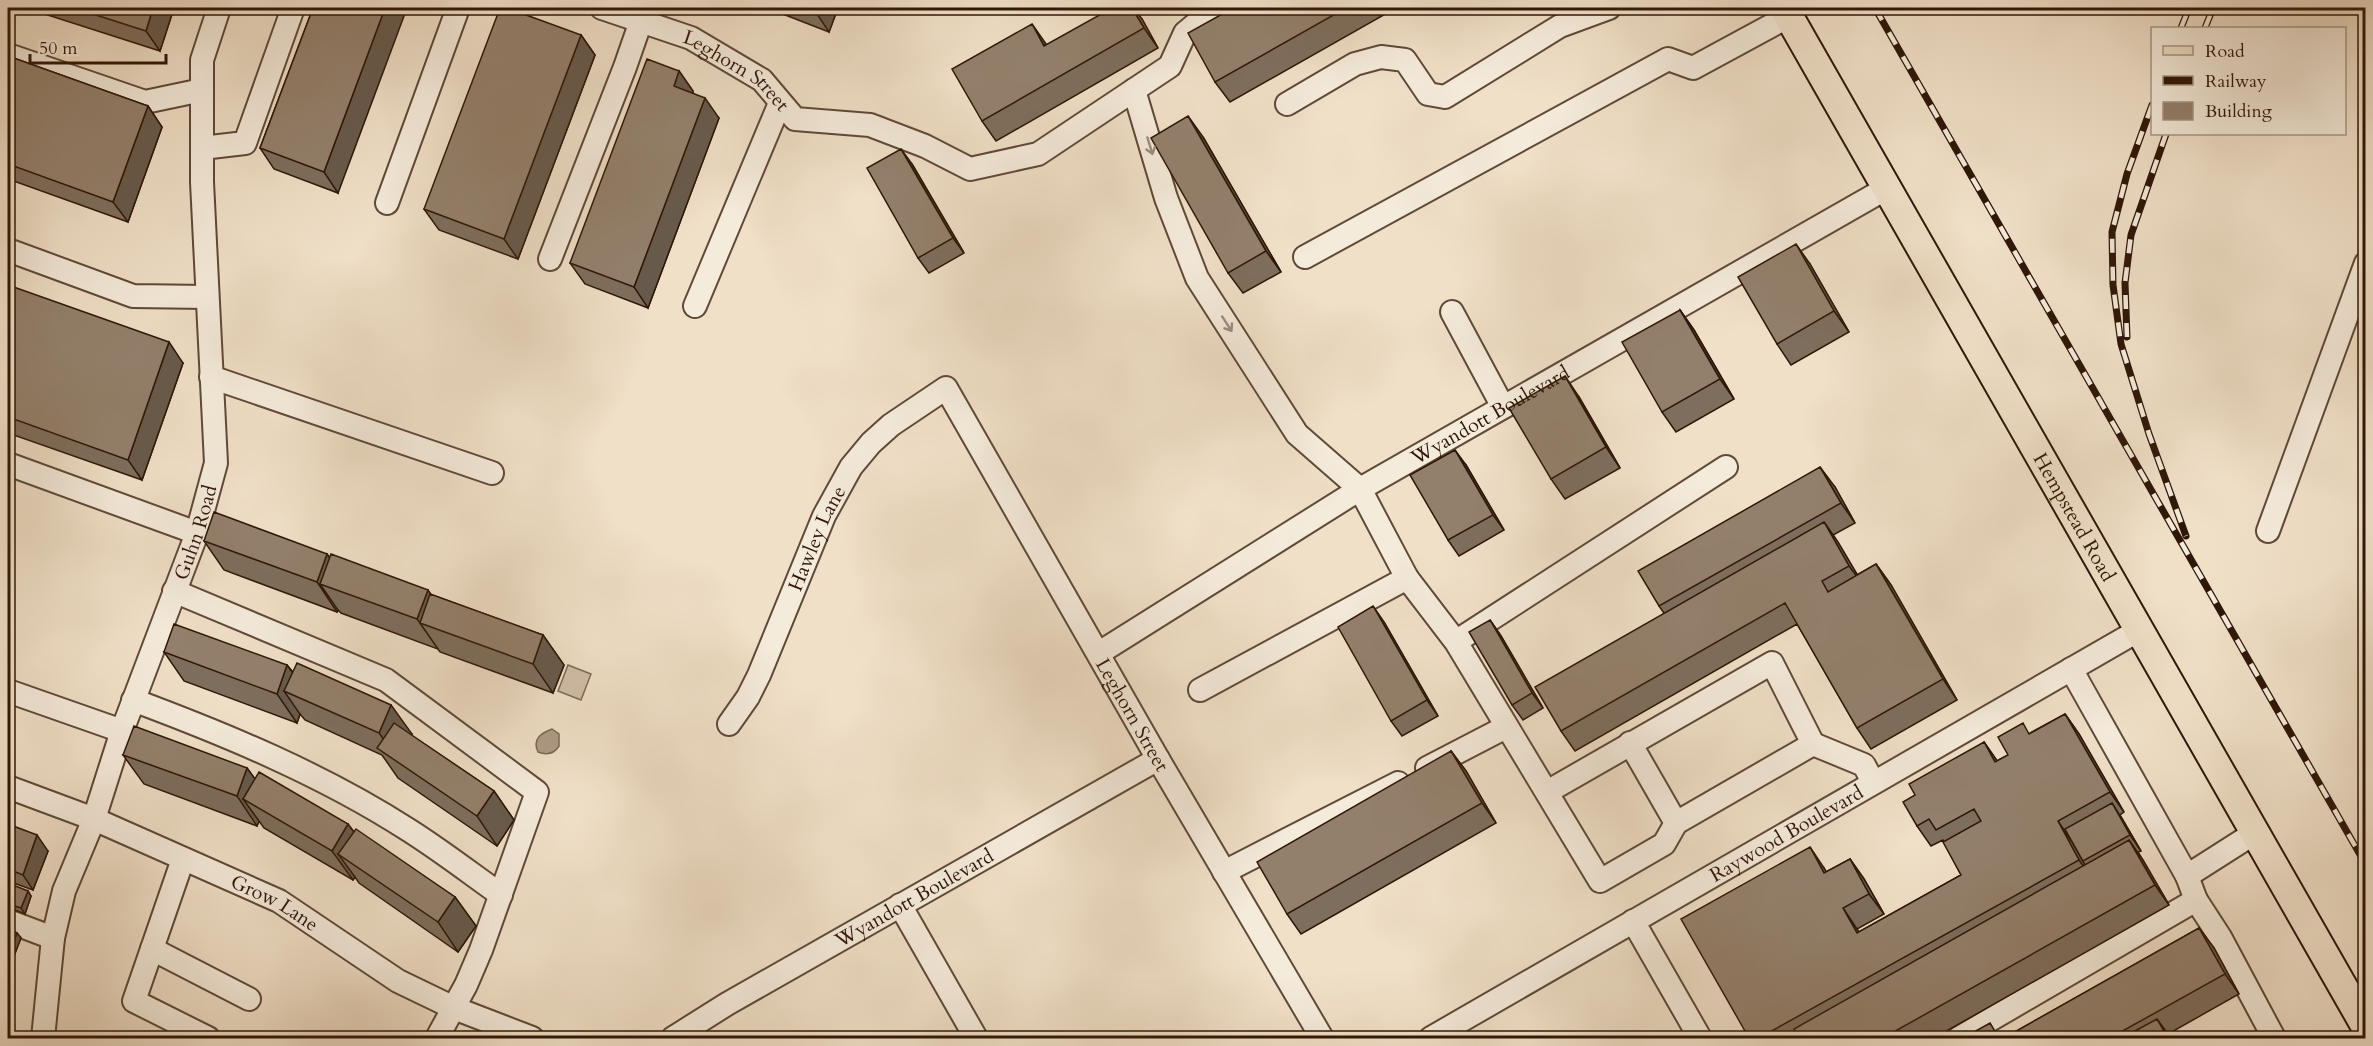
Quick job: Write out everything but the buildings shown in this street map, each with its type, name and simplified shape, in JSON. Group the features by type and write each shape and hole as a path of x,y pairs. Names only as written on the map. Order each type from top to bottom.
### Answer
{"main road":[{"name":"Hempstead Road","path":"1787,12 2366,1027"}],"street":[{"name":"Guhn Road","path":"43,1038 53,938 64,891 94,819 122,731 198,533 216,463 207,297 202,148 202,60 219,8"},
{"path":"202,148 245,143 293,8"},
{"path":"387,203 458,8"},
{"name":"Leghorn Street","path":"602,8 691,38 762,80 787,111"},
{"path":"696,306 733,211 787,111 870,125 925,146 970,169 1038,154 1170,66 1185,33 1215,8"},
{"path":"1287,104 1355,64 1381,57 1405,60 1428,94 1445,97 1560,26 1609,8"},
{"path":"1305,256 1668,59 1692,68 1787,12"},
{"path":"550,260 641,21"},
{"path":"8,55 145,102 202,90"},
{"path":"1134,90 1166,198 1197,278 1297,434 1360,489 1407,578 1456,642 1600,881 1664,844 1676,823 1813,744"},
{"name":"Wyandott Boulevard","path":"1099,652 1360,489 1887,188"},
{"path":"8,250 133,297 207,297"},
{"path":"2268,531 2366,263"},
{"path":"1452,312 1503,407"},
{"path":"211,377 492,473"},
{"name":"Leghorn Street","path":"946,388 1099,652 1158,759 1322,1038"},
{"name":"Hawley Lane","path":"729,723 748,697 759,675 824,516 851,467 871,443 891,425 946,388"},
{"path":"8,464 198,533"},
{"path":"1456,642 1726,467"},
{"path":"1200,690 1407,578"},
{"path":"174,591 386,680 537,792 474,967 437,1038"},
{"name":"Raywood Boulevard","path":"1431,1038 2141,629"},
{"path":"1547,792 1772,663 1813,744 1864,765 1873,782"},
{"path":"2071,669 2187,876 2196,900 2220,938 2274,1038"},
{"path":"8,691 122,731"},
{"path":"134,700 280,761 342,792 406,829 501,895"},
{"path":"1224,872 1506,727"},
{"path":"1630,743 1676,823"},
{"name":"Wyandott Boulevard","path":"673,1038 727,1004 1158,759"},
{"name":"Grow Lane","path":"8,787 94,819 279,901 398,981 454,1008 532,1038"},
{"path":"2187,876 2256,832"},
{"path":"183,859 134,1001 208,1038"},
{"path":"1959,1038 2196,900"},
{"path":"900,906 976,1038"},
{"path":"8,921 53,938"},
{"path":"1633,921 1700,1038"},
{"path":"152,949 249,999"}],"shaded area":[{"path":"568,665 591,674 581,700 558,691"},
{"path":"552,729 559,734 559,746 550,753 538,752 537,740 544,732"}],"railway":[{"path":"1875,8 2366,865"},
{"path":"2181,27 2189,8"},
{"path":"2205,27 2213,8"},
{"path":"2151,108 2127,174 2112,232 2113,285 2121,344 2149,434 2186,536"},
{"path":"2127,337 2125,283 2131,235 2166,135"}]}
